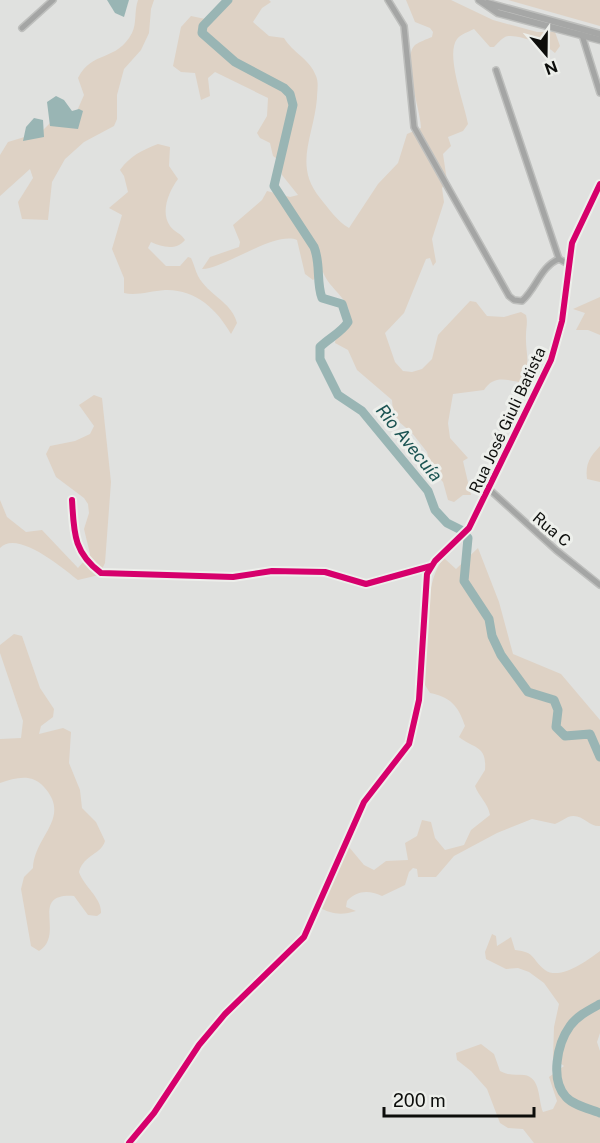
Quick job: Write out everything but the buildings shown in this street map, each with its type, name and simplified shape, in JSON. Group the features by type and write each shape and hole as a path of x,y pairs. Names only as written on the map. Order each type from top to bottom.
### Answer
{"main road":[{"path":"478,0 600,33"},
{"path":"478,0 498,13 600,40"}],"street":[{"path":"22,28 53,0"},
{"path":"388,0 404,26 414,127 509,296 514,300 522,301 530,294 552,261 559,259"},
{"path":"582,35 600,93"},
{"path":"496,69 559,259 568,264"},
{"name":"Rua José Giuli Batista","path":"431,566 470,528 556,347 568,264 577,232 600,184"},
{"name":"Rua C","path":"489,490 544,540 600,585"},
{"path":"72,500 75,535 80,553 101,573 233,577 272,571 325,572 366,584 431,566"},
{"path":"129,1143 154,1113 212,1030 246,992 277,967 304,937 364,801 409,744 419,700 426,582 431,566"}],"shaded area":[{"path":"138,0 154,0 149,33 141,50 124,69 117,95 117,119 114,126 84,142 65,159 52,182 48,220 22,219 18,202 33,178 30,169 0,196 0,155 8,142 41,132 53,120 77,111 84,95 78,78 90,63 112,53 126,42 134,29"},
{"path":"224,0 269,0 271,2 262,8 253,22 269,36 284,38 313,70 317,79 317,90 307,150 308,174 320,198 349,228 378,184 398,163 407,134 421,128 411,72 411,52 415,45 432,37 433,32 430,28 415,22 406,0 451,0 493,20 537,32 555,32 560,46 555,53 539,44 516,36 505,37 494,47 490,47 474,29 457,39 454,46 454,68 468,124 463,131 448,137 451,146 443,154 447,181 442,188 444,202 432,239 436,262 433,266 430,258 426,259 404,313 385,333 395,362 403,371 412,372 422,369 432,359 438,335 470,301 476,302 487,316 504,317 521,312 526,315 527,365 519,382 499,380 491,382 484,390 453,394 448,423 450,438 468,458 463,461 471,495 463,495 454,502 448,500 443,482 432,470 427,452 412,433 398,421 393,412 392,400 357,370 348,350 335,343 336,336 350,323 348,308 323,272 313,280 305,274 297,240 276,241 223,263 202,269 210,257 239,247 240,242 233,225 262,200 267,191 290,197 298,195 282,175 280,161 273,156 270,143 260,138 257,133 267,116 268,98 215,72 208,78 210,96 201,100 195,73 181,72 173,66 181,27 191,16 210,20"},
{"path":"508,0 600,0 600,26"},
{"path":"158,144 170,147 169,166 178,179 167,202 167,220 185,240 173,247 151,242 148,248 166,266 180,266 188,257 191,258 202,283 230,309 234,316 237,323 231,334 212,309 186,293 165,290 139,294 124,293 124,278 112,249 122,215 109,208 128,192 120,170 137,154"},
{"path":"600,297 600,335 588,330 576,330 585,313 573,309"},
{"path":"94,395 102,398 111,482 105,563 99,575 78,580 52,560 28,547 8,543 0,548 0,500 7,517 26,532 42,530 78,568 90,554 84,529 89,513 88,504 84,498 56,477 46,454 50,446 75,441 90,434 94,426 79,405"},
{"path":"600,446 600,482 587,479 587,469 589,461"},
{"path":"478,548 499,602 513,654 561,674 600,720 600,826 577,816 568,817 555,824 532,819 497,833 454,856 436,877 418,877 417,869 413,868 409,872 405,885 382,896 363,892 351,897 346,907 356,911 338,914 328,912 319,907 340,858 349,847 364,865 374,870 386,861 408,860 405,843 417,836 422,820 431,822 435,838 445,850 464,845 471,830 490,815 475,786 485,770 482,752 459,737 465,726 456,707 443,697 430,693 425,685 427,618 432,583 437,569 444,558 456,569"},
{"path":"14,634 22,636 40,688 54,709 53,717 41,726 39,734 63,728 71,732 69,763 80,790 82,808 96,822 105,841 103,846 81,866 79,872 99,902 101,913 97,916 88,915 74,896 60,897 53,901 50,908 49,935 46,944 39,951 31,946 21,889 24,877 33,868 39,846 53,818 54,808 52,798 44,787 34,780 18,778 0,783 0,739 21,738 23,721 0,653 0,645"},
{"path":"492,934 496,936 497,946 511,937 515,950 527,952 551,973 574,968 600,951 600,1033 597,1042 600,1051 600,1143 534,1143 523,1129 508,1128 500,1123 487,1089 471,1071 457,1060 456,1053 481,1044 494,1054 500,1071 524,1075 533,1080 543,1112 553,1109 557,1101 549,1077 564,1066 553,1058 554,1027 559,1004 544,983 529,972 518,968 506,969 486,959 485,952"}],"water":[{"path":"107,0 129,0 124,17 115,13"},
{"path":"56,96 64,100 72,111 79,109 83,111 78,129 50,126 47,102"},
{"path":"34,118 43,120 44,137 23,141 26,127"}],"waterway":[{"name":"Rio Avecuía","path":"228,0 203,26 202,33 235,62 284,88 290,94 293,105 274,186 314,247 322,298 342,304 348,322 320,347 320,359 338,395 362,411 428,491 435,510 447,523 461,530 468,538 464,581 489,619 492,636 501,655 528,692 554,700 558,710 556,727 565,736 590,734 600,757"},
{"name":"Rio Avecuía","path":"600,1004 580,1016 570,1026 562,1042 557,1062 558,1081 566,1097 577,1105 600,1113"}],"cycle path":[{"path":"129,1143 154,1113 199,1045 225,1014 304,937 364,802 409,744 419,700 427,574 435,561 469,528 551,360 562,321 572,243 600,184"},
{"path":"72,500 75,532 80,549 101,573 233,577 272,571 325,572 366,584 431,566"}]}
